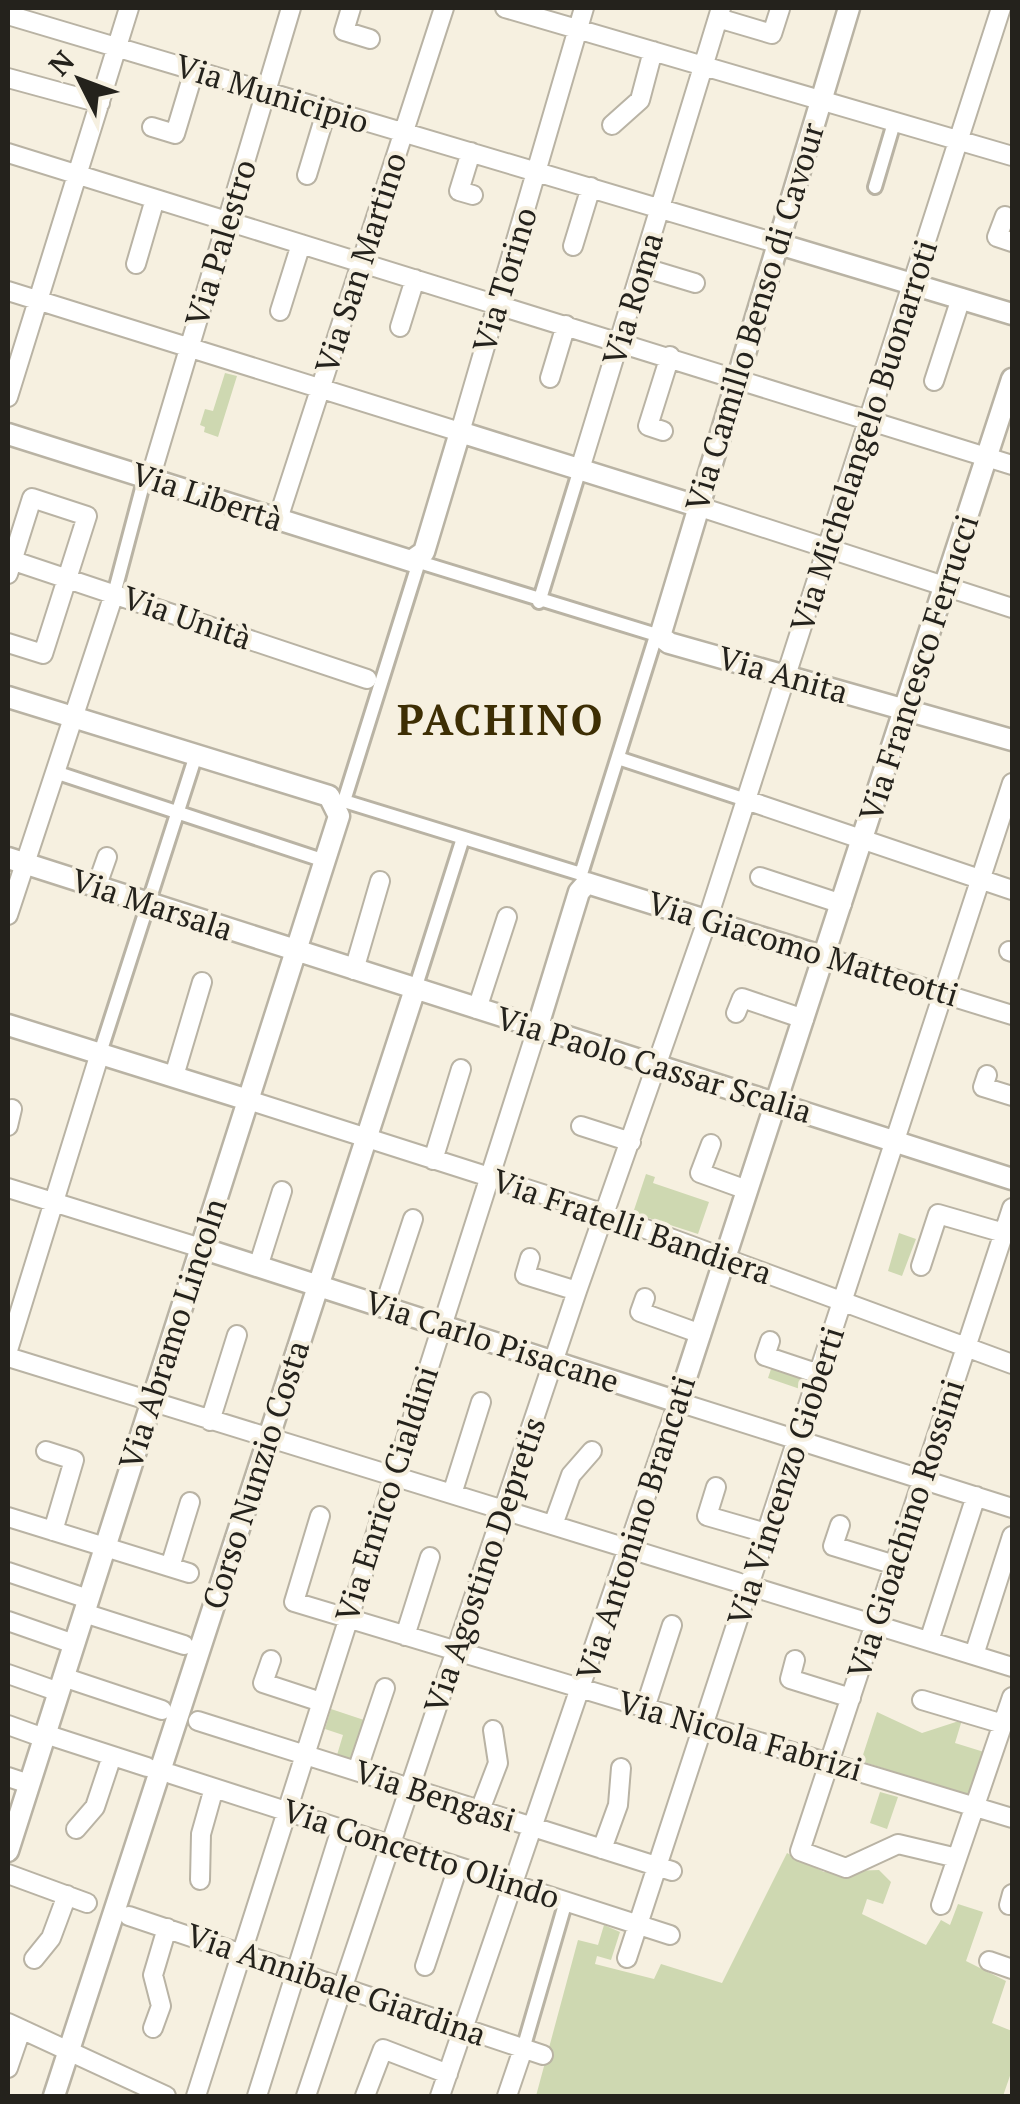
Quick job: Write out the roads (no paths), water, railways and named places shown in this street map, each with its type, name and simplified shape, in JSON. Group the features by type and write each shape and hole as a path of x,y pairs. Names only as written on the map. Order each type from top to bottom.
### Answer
{"street":[{"path":"8,397 129,8"},
{"name":"Via Palestro","path":"8,915 16,861 55,772 114,594 291,8"},
{"path":"351,8 344,32 370,39"},
{"name":"Via San Martino","path":"278,519 444,8"},
{"path":"506,8 1012,156"},
{"name":"Via Torino","path":"416,559 460,432 584,8"},
{"name":"Via Camillo Benso di Cavour","path":"661,636 849,8"},
{"name":"Via Michelangelo Buonarroti","path":"708,921 1001,8"},
{"path":"719,12 772,34 780,9"},
{"name":"Via Roma","path":"541,596 719,12"},
{"name":"Via Municipio","path":"8,15 780,244"},
{"path":"612,125 640,100 654,51"},
{"path":"152,127 176,134 194,71"},
{"path":"8,78 100,103"},
{"path":"307,175 327,109"},
{"path":"875,187 894,123"},
{"path":"472,152 459,191 473,195"},
{"path":"8,156 1012,464"},
{"path":"573,246 591,187"},
{"path":"136,264 155,199"},
{"path":"1004,216 997,237 1012,242"},
{"path":"280,311 300,244"},
{"path":"780,244 1012,314"},
{"path":"642,267 695,284"},
{"path":"400,327 415,279"},
{"path":"8,290 1012,608"},
{"path":"934,381 961,298"},
{"path":"550,378 566,325"},
{"path":"663,431 648,426 670,356"},
{"name":"Via Francesco Ferrucci","path":"824,956 1012,379"},
{"name":"Via Libertà","path":"8,434 416,559"},
{"path":"8,642 43,654 87,516 32,498 9,565"},
{"path":"8,697 337,804 463,838 586,883 618,758 661,636 416,559 337,804"},
{"name":"Via Unità","path":"9,565 67,579 374,681"},
{"name":"Via Anita","path":"661,636 1012,740"},
{"path":"196,755 8,1353 151,1403 1012,1668"},
{"path":"618,758 1012,890"},
{"path":"55,772 325,860"},
{"name":"Via Vincenzo Gioberti","path":"627,1958 638,1924 665,1868 703,1725 947,994 1012,783"},
{"name":"Via Abramo Lincoln","path":"8,1851 11,1827 29,1784 325,860 337,804"},
{"name":"Corso Nunzio Costa","path":"54,2096 463,838"},
{"path":"96,888 107,857"},
{"name":"Via Marsala","path":"16,861 296,952"},
{"path":"760,877 842,904"},
{"path":"354,970 380,881"},
{"name":"Via Giacomo Matteotti","path":"586,883 1012,1015"},
{"name":"Via Enrico Cialdini","path":"196,2096 586,883"},
{"path":"477,1009 507,917"},
{"name":"Via Agostino Depretis","path":"306,2096 577,1291 708,921"},
{"name":"Via Paolo Cassar Scalia","path":"296,952 1012,1179"},
{"name":"Via Antonino Brancati","path":"440,2096 630,1548 824,956"},
{"path":"174,1076 202,982"},
{"path":"736,1013 742,998 804,1018"},
{"path":"8,1025 248,1100"},
{"path":"433,1160 461,1069"},
{"path":"986,1075 983,1086 1012,1096"},
{"name":"Via Fratelli Bandiera","path":"248,1100 605,1214 1012,1364"},
{"path":"581,1126 630,1142"},
{"path":"710,1144 700,1173 748,1190"},
{"path":"8,1188 201,1248"},
{"path":"258,1267 282,1190"},
{"name":"Via Gioachino Rossini","path":"957,1858 898,1844 846,1868 800,1851 1012,1208"},
{"path":"921,1266 938,1214 1004,1233"},
{"path":"384,1307 413,1220"},
{"name":"Via Carlo Pisacane","path":"201,1248 1012,1508"},
{"path":"530,1258 525,1275 577,1291"},
{"path":"645,1298 640,1312 700,1334"},
{"path":"210,1420 237,1335"},
{"path":"770,1340 765,1356 819,1374"},
{"path":"452,1494 481,1402"},
{"path":"46,1451 74,1460 52,1531"},
{"path":"553,1525 570,1475 592,1452"},
{"path":"716,1486 707,1516 766,1534"},
{"path":"929,1641 976,1496"},
{"path":"170,1567 190,1502"},
{"name":"Via Nicola Fabrizi","path":"320,1516 294,1602 1012,1818"},
{"path":"8,1517 189,1573"},
{"path":"840,1525 834,1546 895,1564"},
{"path":"974,1655 1012,1536"},
{"path":"405,1636 430,1557"},
{"path":"8,1572 184,1645"},
{"path":"8,1622 74,1644"},
{"path":"644,1708 672,1625"},
{"path":"271,1660 264,1683 322,1702"},
{"path":"795,1660 790,1678 850,1698"},
{"path":"8,1674 162,1710"},
{"path":"357,1771 385,1688"},
{"path":"941,1905 1012,1697"},
{"path":"922,1700 1003,1724"},
{"name":"Via Bengasi","path":"198,1721 665,1868"},
{"path":"8,1726 147,1766"},
{"path":"480,1810 498,1764 493,1730"},
{"path":"76,1829 95,1807 112,1756"},
{"path":"602,1849 618,1806 621,1768"},
{"name":"Via Concetto Olindo","path":"171,1774 670,1935"},
{"path":"8,1777 29,1784"},
{"path":"200,1880 200,1834 214,1788"},
{"path":"258,2096 341,1829"},
{"path":"426,1966 458,1866"},
{"path":"8,1874 87,1903"},
{"path":"34,1959 51,1938 67,1896"},
{"path":"507,2096 566,1901"},
{"name":"Via Annibale Giardina","path":"129,1916 342,1984 542,2055"},
{"path":"153,2028 161,2006 153,1975 167,1928"},
{"path":"989,1961 1012,1969"},
{"path":"8,2068 14,2027 166,2096"},
{"path":"366,2096 383,2049 448,2074"}],"district":[{"name":"PACHINO","path":"501,720"}]}
